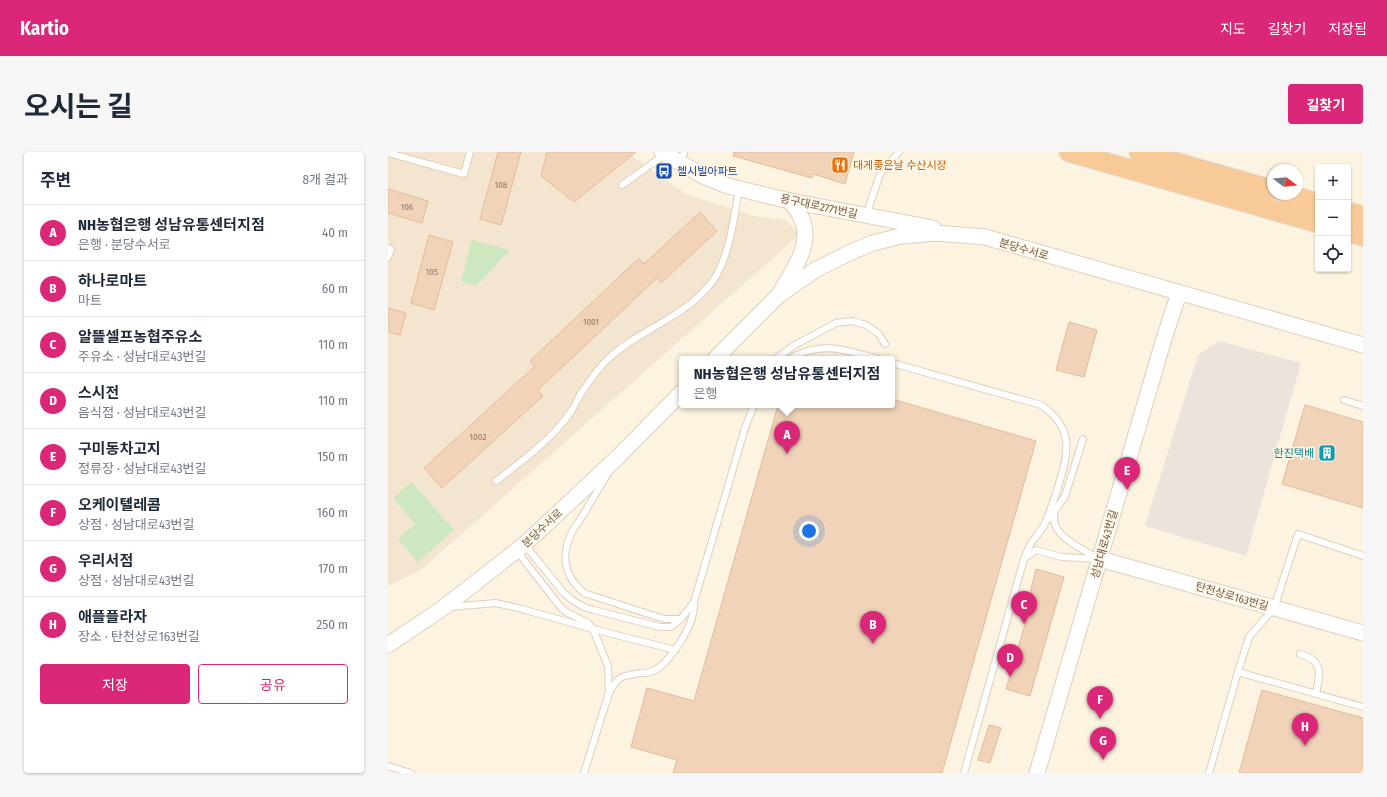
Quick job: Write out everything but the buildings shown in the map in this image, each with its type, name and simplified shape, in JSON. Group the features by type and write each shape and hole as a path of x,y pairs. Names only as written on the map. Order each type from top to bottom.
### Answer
{"highway":[{"path":"1069,152 1315,222"},
{"path":"1140,152 1267,188"},
{"path":"1303,199 1315,202"},
{"path":"1351,213 1363,216"},
{"path":"1351,233 1363,236"}],"street":[{"name":"용구대로2771번길","path":"664,153 682,158 703,176 728,186 790,201 985,237"},
{"path":"779,295 802,254 805,235 803,222 790,201"},
{"name":"분당수서로","path":"718,356 779,295 815,270 873,243 901,236 936,233 985,237 1363,345"},
{"name":"성남대로43번길","path":"1038,773 1163,342 1179,292"},
{"name":"분당수서로","path":"388,645 443,608 521,548 618,457 679,395"},
{"name":"탄천상로163번길","path":"1100,560 1363,633"}],"lane":[{"path":"388,153 464,174 470,152"},
{"path":"866,216 880,174 899,152"},
{"path":"622,186 664,153"},
{"path":"496,481 558,428 571,412 591,379 605,361 622,346 679,313 710,286 721,266 727,249 739,188"},
{"path":"388,248 390,249 388,257"},
{"path":"780,356 793,346 836,323 852,321 866,325 878,333 885,344"},
{"path":"797,356 806,352 828,348 841,349 867,356"},
{"path":"895,364 1041,405 1058,419 1065,438 1067,452 1065,463 1043,527"},
{"path":"1344,400 1363,406"},
{"path":"584,773 609,693 617,680 626,675 652,672 664,664 676,650 693,615 694,602 745,428 753,408"},
{"path":"964,773 1024,559 1031,544 1065,496 1083,440"},
{"path":"618,457 573,530 565,556 569,577 584,593 664,619 681,619"},
{"path":"1054,512 1055,526 1060,535 1100,560"},
{"path":"1209,773 1249,637 1274,608 1298,534 1363,556"},
{"path":"521,548 563,592 572,600 584,607 660,627 671,626 681,619 694,602"},
{"path":"521,548 562,609 588,623 593,629 608,666 609,693"},
{"path":"1024,559 1036,550 1062,557 1100,560"},
{"path":"443,608 496,603 522,608 593,629 676,650"},
{"path":"1300,654 1310,657 1317,664 1320,674 1316,694"},
{"path":"1238,672 1363,707"},
{"path":"388,766 412,773"}],"shaded area":[{"path":"388,152 626,152 686,194 754,216 786,220 800,234 422,569 388,586"},
{"path":"1219,341 1301,363 1246,556 1145,526 1198,355"}],"green space":[{"path":"472,240 510,250 476,286 461,281"},
{"path":"412,482 454,530 418,562 398,539 415,524 393,498"}],"place":[{"name":"대게좋은날 수산시장","path":"840,165"},
{"name":"첼시빌아파트","path":"664,171"},
{"name":"한진택배","path":"1327,453"},
{"name":"NH농협은행 성남유통센터지점","path":"787,454"},
{"name":"구미동차고지","path":"1127,490"},
{"name":"알뜰셀프농협주유소","path":"1024,624"},
{"name":"하나로마트","path":"873,644"},
{"name":"스시전","path":"1010,677"},
{"name":"오케이텔레콤","path":"1100,719"},
{"name":"애플플라자","path":"1305,746"},
{"name":"우리서점","path":"1103,760"}]}
